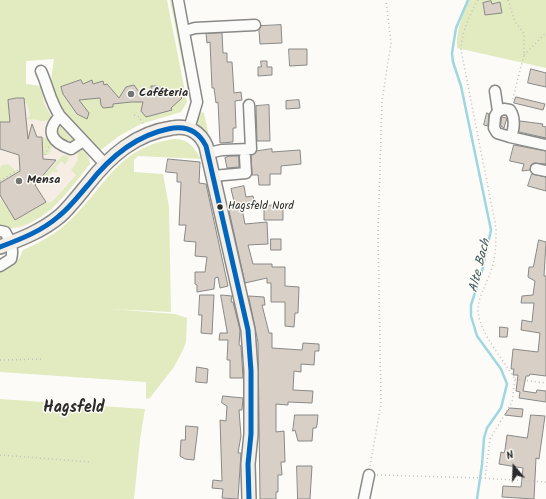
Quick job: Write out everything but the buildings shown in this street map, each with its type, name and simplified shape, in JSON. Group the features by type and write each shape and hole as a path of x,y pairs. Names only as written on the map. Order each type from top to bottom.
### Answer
{"main road":[{"path":"5,245 35,233 60,216 105,164 125,146 144,136 169,128 189,129 201,137 208,153 248,330 251,372 251,434 248,464 249,499"}],"street":[{"path":"178,0 198,102 189,129"},
{"path":"184,31 195,28 254,25"},
{"path":"41,71 48,85 54,109 105,164"},
{"path":"495,91 498,110 493,121 494,128 497,133 546,145"},
{"path":"208,153 222,150 251,149 249,105"},
{"path":"498,110 510,110 514,120 510,137"},
{"path":"60,116 52,123 50,129 52,134 65,147 71,149 83,141"},
{"path":"213,176 246,173 246,157"},
{"path":"536,169 546,172"},
{"path":"0,231 5,232 5,245 13,252 11,259 0,266"},
{"path":"364,499 369,475"}],"path":[{"path":"386,0 391,43 382,101 379,194 381,404 369,475 484,478 546,482"},
{"path":"478,0 466,24 461,38 460,50 496,228 496,246 492,269 479,303 478,311 485,332 515,379 512,402 490,438 484,478"},
{"path":"508,0 515,22 524,33 524,55 510,110"},
{"path":"524,55 546,33"},
{"path":"134,115 139,117 142,122"},
{"path":"45,142 49,146 45,155"},
{"path":"0,181 18,170"},
{"path":"0,360 43,359"},
{"path":"515,379 546,383"},
{"path":"0,456 90,462"}],"shaded area":[{"path":"25,61 26,84 41,86 41,93 61,87 79,146 89,158 90,164 59,202 43,216 22,228 0,229 0,65"}],"green space":[{"path":"0,0 167,0 187,102 181,112 141,124 119,136 101,150 88,140 72,124 59,106 52,90 51,83 54,59 26,61 26,84 41,86 44,104 52,118 45,121 33,119 26,120 30,115 27,104 23,101 23,98 8,100 10,122 0,122"},
{"path":"170,0 173,0 187,66 183,67"},
{"path":"469,0 546,0 546,68 457,48 457,35 460,23"},
{"path":"189,79 193,101 186,118 190,102 186,81"},
{"path":"201,112 204,113 210,141 198,124"},
{"path":"58,124 74,141 73,143 67,144 54,133"},
{"path":"42,137 47,138 52,145 51,151 48,155 43,155"},
{"path":"173,139 183,140 190,144 201,159 138,156 134,160 134,172 163,174 169,207 171,312 111,309 175,314 187,318 186,342 174,367 149,399 146,398 146,382 0,372 0,268 19,259 23,250 45,239 66,224 108,176 129,157 141,149 155,143"},
{"path":"81,148 89,158 90,164 72,187 52,208 41,217 29,223 0,229 0,200 2,199 15,220 46,202 48,203 53,201 76,175 71,170 78,160 77,150"},
{"path":"63,155 68,156 69,158 65,165 61,161 55,168 58,171 56,173 53,171 47,177 49,180 47,182 44,180 40,184 38,182"},
{"path":"8,164 15,170 20,171 0,183 0,168 2,165"},
{"path":"0,399 145,409 140,440 134,499 0,499"}],"waterway":[{"name":"Alte Bach","path":"468,0 456,28 452,53 453,62 461,86 491,230 482,271 471,305 471,316 477,336 501,369 507,384 501,408 487,428 484,438 477,499"}],"transit line":[{"path":"0,247 46,226 71,205 96,175 114,157 133,143 156,132 174,128 185,128 199,136 206,146 248,330 251,371 251,434 248,464 249,499"}],"place":[{"name":"Caféteria","path":"131,94"},
{"name":"Mensa","path":"19,181"},
{"name":"Hagsfeld Nord","path":"220,207"}],"district":[{"name":"Hagsfeld","path":"74,409"}]}
